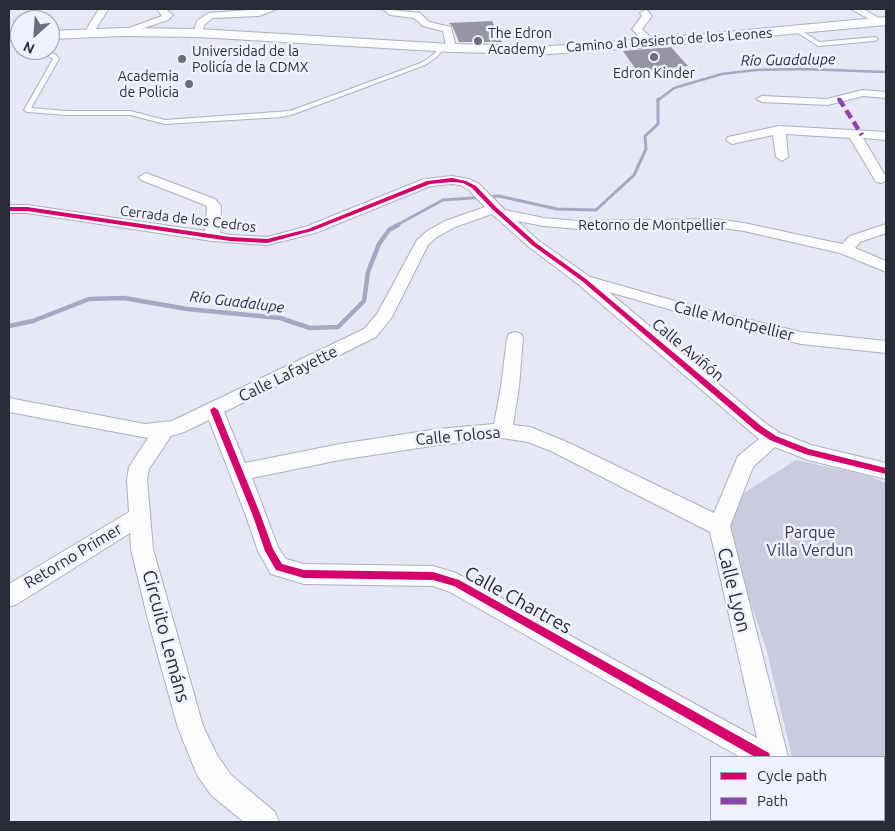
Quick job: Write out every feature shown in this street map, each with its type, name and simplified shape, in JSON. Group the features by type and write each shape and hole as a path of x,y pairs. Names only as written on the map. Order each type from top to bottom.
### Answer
{"main road":[{"name":"Camino al Desierto de los Leones","path":"60,35 123,32 198,33 446,48 550,50 884,22"}],"street":[{"path":"123,32 166,18 168,15 162,9"},
{"path":"198,33 200,23 211,15 259,13 272,9"},
{"path":"388,9 388,11 393,13 417,15 426,24 448,29 446,48"},
{"path":"856,9 884,22"},
{"path":"88,34 103,10"},
{"path":"645,13 647,16 637,29 651,43"},
{"path":"762,99 828,102 844,96 863,93 886,95"},
{"path":"779,130 782,157"},
{"path":"732,140 779,130 886,136"},
{"path":"854,134 882,178"},
{"path":"146,178 210,202 214,206 212,237"},
{"name":"Cerrada de los Cedros","path":"9,209 27,209 248,241 267,241 310,230 429,182 458,180 474,187 497,210"},
{"name":"Retorno de Montpellier","path":"497,210 544,222 578,225 715,223 752,228 845,250 886,267"},
{"name":"Calle Aviñón","path":"497,210 534,244 584,280 758,428 773,438 808,452 886,471"},
{"name":"Calle Lafayette","path":"14,410 145,431 165,430 214,410 370,333 384,317 422,242 450,224 497,210"},
{"path":"845,250 855,239 886,228"},
{"name":"Calle Montpellier","path":"584,280 700,313 801,338 886,347"},
{"path":"502,430 510,388 515,338"},
{"name":"Calle Chartres","path":"214,410 272,559 279,567 304,574 433,576 456,583 763,756"},
{"name":"Circuito Lemáns","path":"165,430 139,467 137,480 138,517 142,549 159,616 191,728 207,765 220,785 265,822"},
{"name":"Calle Tolosa","path":"239,472 370,447 502,430 530,435 560,447 719,526"},
{"name":"Calle Lyon","path":"773,438 745,462 719,526 775,756"},
{"name":"Retorno Primer","path":"9,596 138,517"}],"lane":[{"path":"797,30 818,44 875,39"},
{"path":"55,60 26,110 67,113 130,113 165,122 292,113 423,64 446,48"}],"green space":[{"name":"Parque Villa Verdun","path":"796,460 869,476 886,483 886,809 885,756 792,756 766,648 730,543 731,501"}],"building":[{"path":"492,21 502,42 459,42 453,27 449,23"},
{"name":"Edron Kinder","path":"671,47 688,66 637,71 623,51"}],"waterway":[{"name":"Río Guadalupe","path":"658,100 674,88 722,74 756,70 802,69 886,72"},
{"name":"Río Guadalupe","path":"395,226 443,200 499,196 557,209 596,210 634,175 646,149 645,136 658,124 658,100"},
{"name":"Río Guadalupe","path":"9,326 33,321 89,299 124,298 187,309 280,318 310,328 338,327 364,301 368,272 379,244 389,230 398,225"}],"marked path":[{"path":"838,98 862,135"}],"cycle path":[{"path":"9,209 27,209 230,239 267,241 310,230 429,182 452,180 464,182 474,187 534,244 584,280 758,428 773,438 808,452 886,471"},
{"path":"214,410 257,516 269,551 279,567 304,574 433,576 456,583 763,756"}],"place":[{"name":"The Edron Academy","path":"478,41"},
{"name":"Edron Kinder","path":"654,57"},
{"name":"Universidad de la Policía de la CDMX","path":"182,59"},
{"name":"Academia de Policia","path":"189,84"}]}
